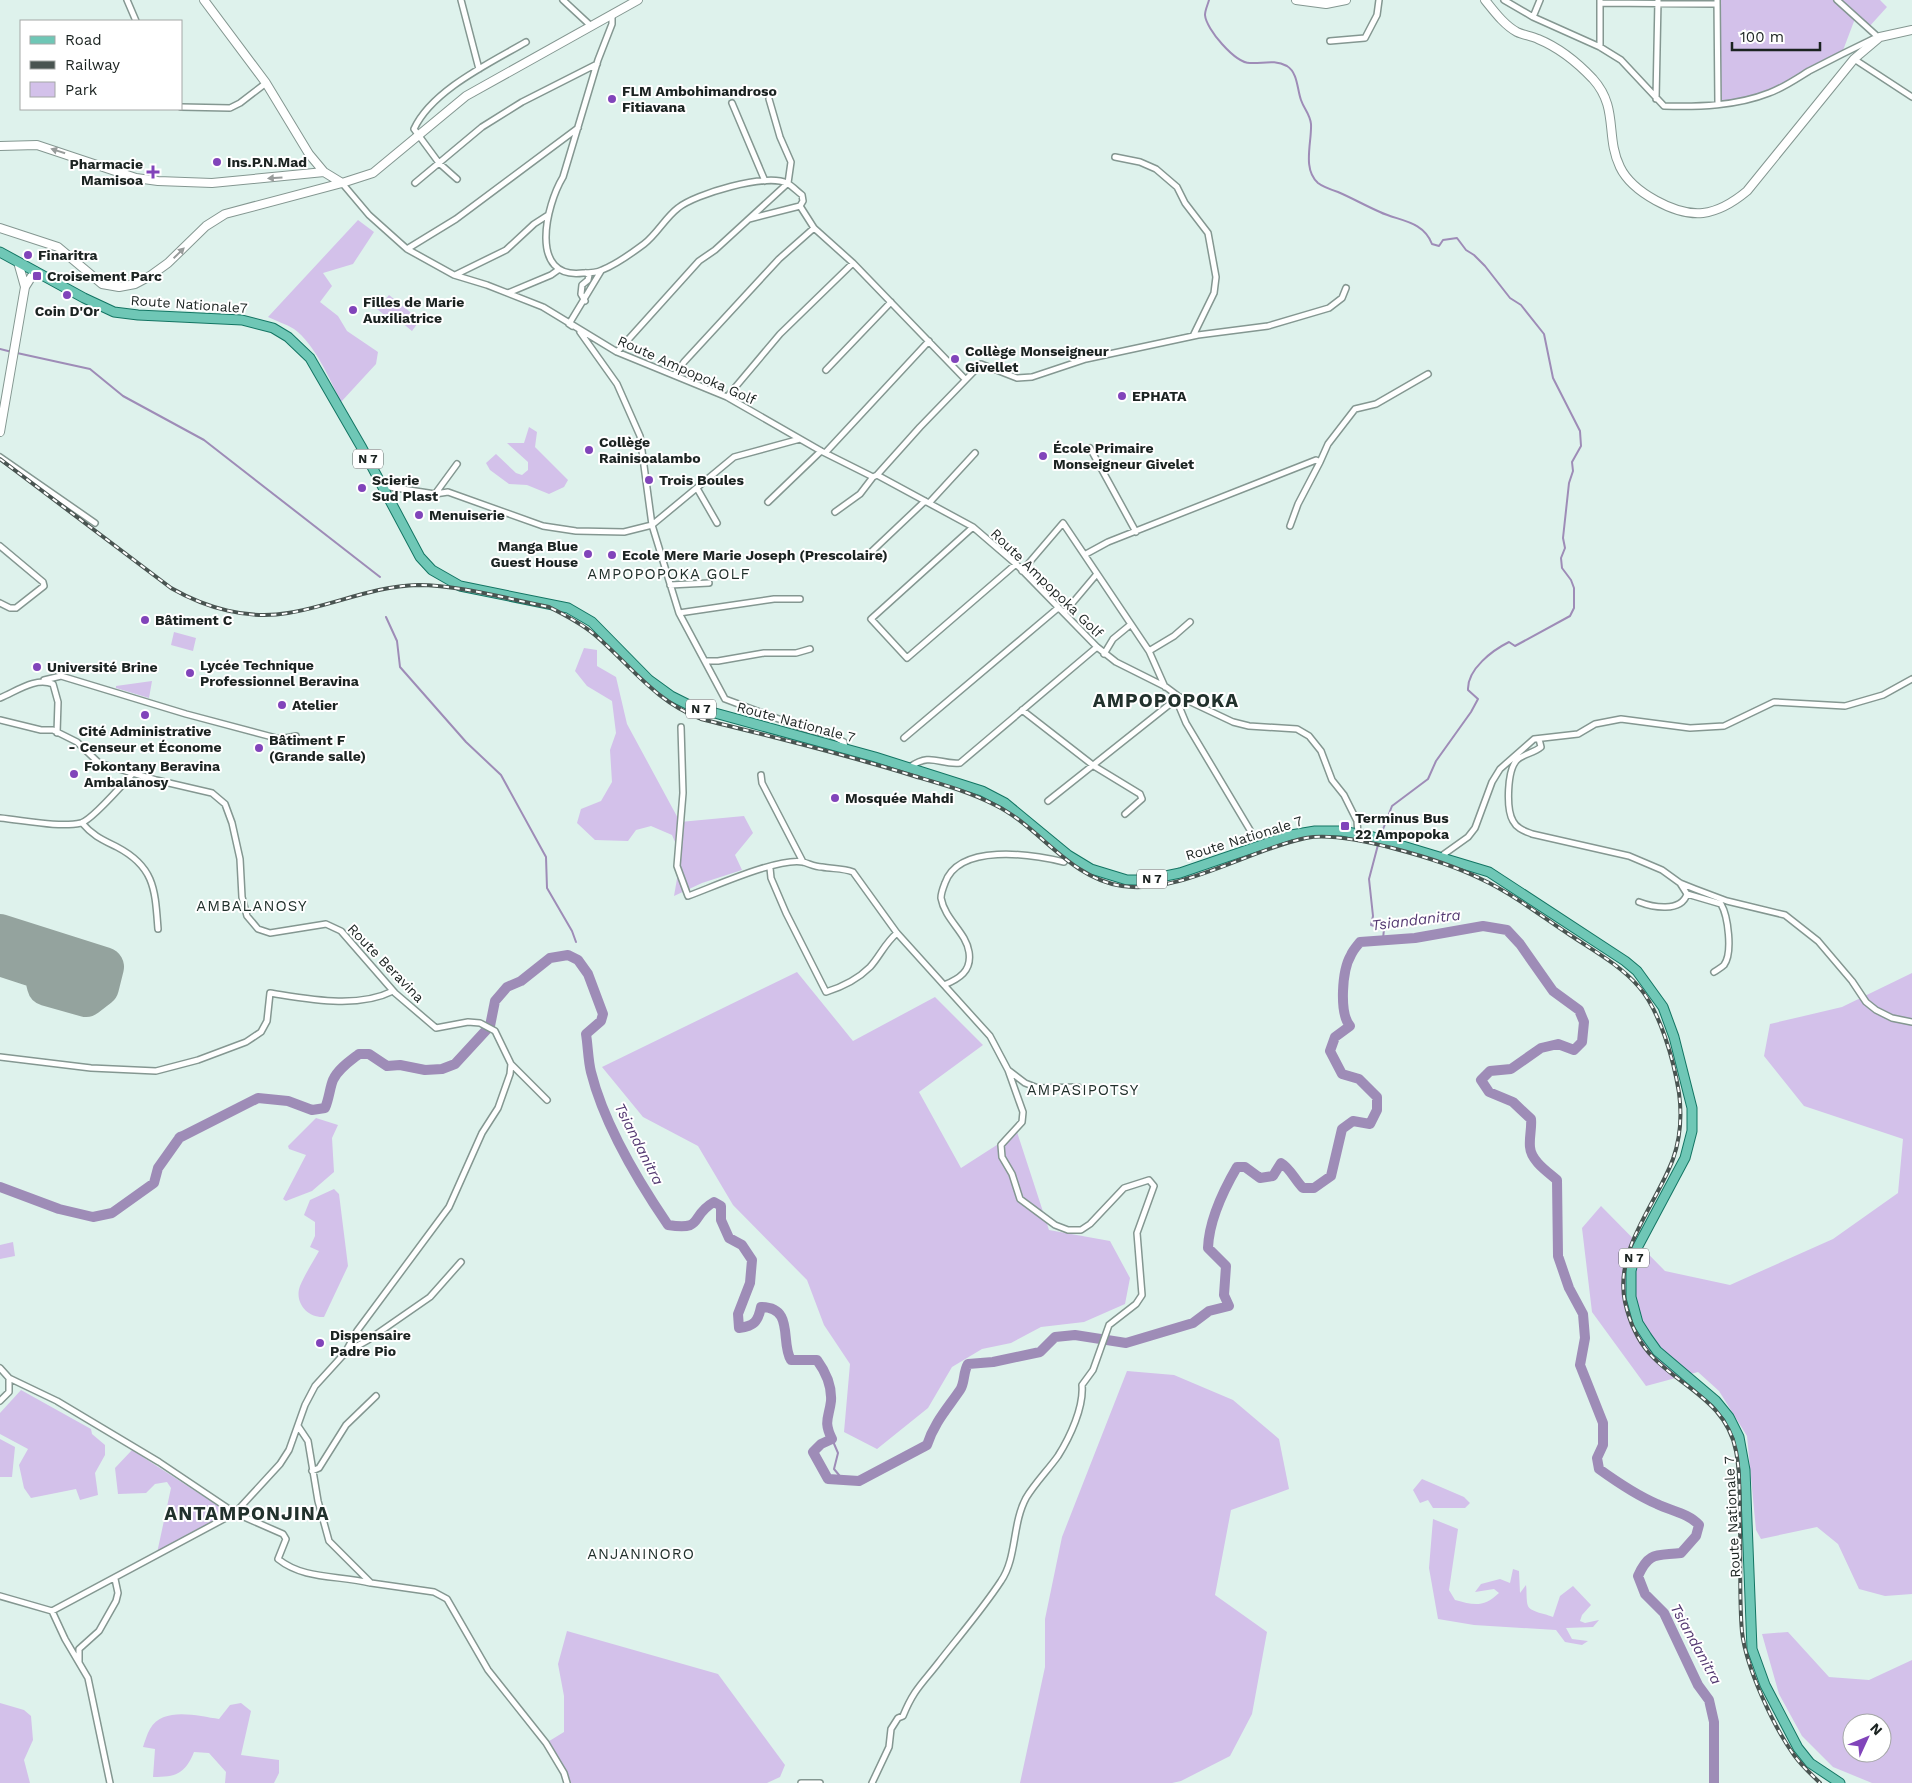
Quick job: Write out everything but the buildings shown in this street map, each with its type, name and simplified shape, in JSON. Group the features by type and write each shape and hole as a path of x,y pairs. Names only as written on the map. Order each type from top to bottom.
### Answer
{"main road":[{"name":"N 7","path":"0,252 35,271"},
{"name":"Route Nationale7","path":"35,271 114,312 242,320 273,328 288,336"},
{"name":"Route Nationale 7","path":"288,336 310,358 383,486 420,557 432,570 460,586 568,608 592,622 649,680 671,696 693,707 910,767 964,784 1006,803 1068,855 1111,876 1146,880 1180,873 1292,835 1315,831 1342,831 1373,837 1488,872 1625,960 1648,984 1663,1007 1692,1108 1692,1131 1685,1158 1636,1250 1631,1271 1632,1297 1638,1323 1657,1351 1716,1401 1729,1417 1739,1437 1745,1470 1752,1649 1764,1684 1798,1748 1810,1763 1840,1783"}],"street":[{"path":"127,0 136,20"},
{"path":"204,0 266,83 310,154 324,172 342,184 369,215 407,248 454,275 543,307 570,324 601,271"},
{"path":"461,0 479,69"},
{"path":"563,0 591,26"},
{"path":"0,228 58,247 102,284 119,287 135,284 150,276 168,262 206,226 225,214 342,184 373,173 466,96 638,0"},
{"path":"1296,0 1326,4 1346,0"},
{"path":"1330,41 1365,38 1377,15 1379,0"},
{"path":"1485,0 1501,19 1516,32 1560,49 1577,62 1595,81 1608,100 1614,151 1621,169 1637,188 1657,202 1681,210 1703,213 1732,203 1747,191 1854,59 1879,37"},
{"path":"1504,0 1533,17 1600,47 1621,60 1664,106 1690,107 1718,104 1748,100 1771,93 1842,53 1879,37 1912,30"},
{"path":"1533,17 1540,0"},
{"path":"1837,0 1879,37"},
{"path":"1600,47 1600,2 1717,2 1718,104"},
{"path":"1656,99 1658,2"},
{"path":"612,15 612,24 597,64 579,128 563,177 554,191 548,215 545,231 548,255 558,270 570,275 601,271 645,244 679,207 725,187 766,181 788,184 802,194 803,201 800,206 749,219"},
{"path":"456,179 439,163 414,129 419,118 433,103 479,69 526,42"},
{"path":"1854,59 1912,97"},
{"path":"415,183 482,127 522,102 597,64"},
{"path":"182,107 230,108 240,104 266,83"},
{"path":"617,352 699,261 788,184 791,162 780,137 769,99"},
{"path":"732,103 766,181"},
{"path":"407,248 456,218 579,128"},
{"path":"0,146 37,145 136,178 158,181 212,183 324,172"},
{"path":"1114,158 1140,162 1156,169 1177,187 1184,203 1208,233 1216,276 1214,293 1194,336"},
{"path":"800,206 814,228 892,302 965,380"},
{"path":"454,275 506,250 534,224 548,215"},
{"path":"675,375 684,362 779,259 814,228"},
{"path":"18,262 25,287"},
{"path":"727,397 780,334 853,263"},
{"path":"508,293 551,276 558,270"},
{"path":"0,432 25,287 35,271"},
{"path":"585,301 581,294 582,286 588,280 589,275 586,273"},
{"path":"835,512 860,494 981,364 1017,378 1032,377 1086,359 1194,336 1268,326 1329,308 1342,298 1346,288"},
{"path":"826,370 892,302"},
{"name":"Route Ampopoka Golf","path":"570,324 617,352 727,397 824,452 974,527 1016,564 1104,654 1166,687 1177,698 1233,722 1249,726 1298,730 1309,736 1321,751 1332,780 1344,796 1358,821 1358,834"},
{"name":"Route Ampopoka Golf","path":"570,324 589,343 617,384 640,436 652,525 679,613 725,699 811,731 827,733 844,742 845,750"},
{"path":"768,502 824,452 929,341"},
{"path":"1290,526 1298,504 1328,444 1355,409 1376,404 1428,374"},
{"path":"383,486 435,494 448,492 543,526 560,529 613,532 652,525 698,490 723,466 741,453 801,438"},
{"path":"1090,448 1136,532"},
{"path":"868,555 926,502 975,453"},
{"path":"0,457 95,523"},
{"path":"1086,554 1108,542 1316,460 1320,462"},
{"path":"435,494 457,464"},
{"path":"698,490 717,523"},
{"path":"1022,571 1063,523 1086,554 1096,575 1149,651 1166,687"},
{"path":"974,527 871,619 907,658 1016,564"},
{"path":"0,546 43,582 44,586 16,608 10,608 0,603"},
{"path":"1064,612 1096,575"},
{"path":"670,585 709,583"},
{"path":"679,613 780,598 800,599"},
{"path":"904,738 1058,608"},
{"path":"1149,651 1174,636 1190,622"},
{"path":"1104,654 1114,639 1130,625"},
{"path":"910,767 920,760 930,758 960,763 1097,647"},
{"path":"705,661 718,661 764,653 796,653 810,649"},
{"path":"0,698 32,683 61,676 186,714 280,739 296,736"},
{"path":"1440,857 1472,833 1492,782 1500,769 1529,742 1578,734 1595,724 1622,719 1690,728 1724,726 1774,702 1845,706 1883,694 1912,679"},
{"path":"44,680 53,684 56,692 58,702 57,733"},
{"path":"1048,801 1177,698 1186,723 1250,830"},
{"path":"1022,710 1094,766 1140,794 1142,799 1125,814"},
{"name":"Route Beravina","path":"0,720 41,730 53,730 77,742 99,763 212,793 225,804 232,823 240,859 242,897 247,914 258,929 270,933 326,924 341,931 393,991 436,1028 468,1022 480,1023 495,1031 511,1064"},
{"path":"681,727 683,793 677,866 688,896 781,863 803,862 810,866 844,869 853,872 897,933 990,1036 1008,1070 1023,1112 1022,1122 1001,1145 1002,1157 1012,1174 1020,1199 1055,1225 1068,1230 1081,1230 1103,1212 1124,1188 1149,1180 1154,1186 1137,1233 1142,1295 1136,1304 1109,1325 1098,1351 1093,1370 1082,1385 1083,1397 1059,1454 1026,1498 1016,1527 1003,1579 978,1615 968,1624 937,1665 918,1685 903,1716 898,1718 891,1729 888,1747 872,1783"},
{"path":"1539,739 1541,747 1517,760 1510,778 1512,820 1518,827 1532,834 1629,856 1662,870 1680,883 1727,900 1784,915 1818,940 1866,1002 1892,1018 1912,1022"},
{"path":"0,818 64,824 82,823 114,795 133,773"},
{"path":"761,774 762,783 803,862"},
{"path":"82,823 93,835 134,856 144,869 155,889 158,929"},
{"path":"944,985 957,980 967,971 969,952 960,932 946,916 941,896 947,876 957,865 970,860 1006,853 1064,862 1068,855"},
{"path":"770,868 771,878 786,913 826,992 860,975 870,966 886,942 897,933"},
{"path":"1680,883 1687,894 1721,904 1724,910 1729,934 1727,960 1723,966 1714,972"},
{"path":"1639,902 1652,907 1662,908 1680,903 1687,894"},
{"path":"0,1057 91,1068 156,1071 198,1060 246,1042 261,1032 267,1021 270,993 326,1000 346,1000 379,998 393,991"},
{"path":"511,1064 546,1100"},
{"path":"0,1596 52,1611 115,1579 235,1513 280,1464 289,1450 305,1405 315,1386 344,1353 357,1331 449,1207 482,1133 498,1108 510,1074 511,1064"},
{"path":"1008,1070 1025,1083 1038,1088 1078,1087"},
{"path":"344,1353 368,1340 430,1297 461,1262"},
{"path":"357,1331 368,1340"},
{"path":"0,1368 9,1378 57,1401 235,1513 283,1534 286,1538 278,1559 289,1568 313,1575 350,1578 434,1592 447,1599 488,1670 546,1743 564,1773 567,1783"},
{"path":"0,1401 9,1392 9,1378"},
{"path":"312,1471 319,1468 346,1425 376,1396"},
{"path":"298,1426 308,1441 312,1471 329,1541 371,1583"},
{"path":"79,1662 79,1649 99,1631 116,1601 118,1593 115,1579"},
{"path":"52,1611 88,1678 110,1783"},
{"path":"801,1783 820,1783"}],"green space":[{"path":"1720,0 1880,0 1887,7 1868,28 1856,16 1842,53 1771,93 1721,104"},
{"path":"358,220 374,232 353,264 323,273 332,286 320,302 338,316 347,331 378,352 376,364 341,402 309,344 294,329 268,317"},
{"path":"389,295 420,320 412,331 390,313 387,317 377,309"},
{"path":"529,427 537,432 535,447 568,480 564,487 549,494 527,485 509,484 490,470 486,463 496,454 516,473 522,475 528,470 528,462 507,443 524,443"},
{"path":"174,632 196,638 193,651 171,645"},
{"path":"584,648 597,650 597,666 616,677 627,724 680,822 744,816 753,833 735,855 742,870 702,883 674,896 681,856 672,835 651,826 636,830 628,841 595,840 577,823 581,809 601,801 612,782 610,750 616,733 612,701 587,686 575,671"},
{"path":"152,681 149,698 116,688 116,686"},
{"path":"797,972 853,1041 935,997 983,1045 919,1092 961,1168 1017,1132 1049,1230 1110,1241 1130,1278 1125,1304 1084,1322 1041,1327 1011,1343 982,1349 952,1367 928,1408 877,1449 844,1432 850,1364 824,1325 807,1280 733,1205 698,1146 643,1117 602,1067"},
{"path":"1912,973 1912,1594 1885,1596 1859,1589 1838,1544 1817,1527 1761,1539 1756,1530 1747,1436 1719,1391 1698,1372 1646,1386 1592,1312 1582,1228 1601,1206 1665,1271 1730,1285 1833,1239 1898,1193 1903,1139 1804,1106 1764,1056 1770,1024 1842,1007"},
{"path":"316,1118 338,1125 332,1138 334,1172 312,1191 286,1201 283,1199 306,1155 289,1149 288,1146"},
{"path":"334,1189 339,1194 348,1266 324,1317 318,1317 303,1308 299,1298 300,1286 319,1251 310,1247 315,1236 315,1222 304,1215 310,1200"},
{"path":"13,1242 15,1256 0,1259 0,1245"},
{"path":"1127,1371 1174,1375 1233,1400 1279,1439 1289,1489 1231,1510 1215,1595 1267,1632 1252,1714 1230,1756 1181,1781 1172,1783 1020,1783 1045,1667 1045,1619 1062,1537"},
{"path":"21,1390 91,1429 92,1434 105,1445 105,1455 95,1473 98,1495 80,1500 76,1489 31,1498 24,1488 19,1465 28,1449 0,1434 0,1413"},
{"path":"0,1439 15,1447 12,1477 0,1477"},
{"path":"132,1450 220,1507 220,1512 224,1516 157,1553 171,1488 167,1482 155,1484 146,1493 118,1494 115,1468"},
{"path":"1422,1479 1464,1497 1470,1503 1465,1508 1433,1508 1428,1500 1420,1503 1413,1490"},
{"path":"1433,1519 1458,1529 1449,1590 1455,1600 1473,1604 1488,1601 1499,1593 1494,1589 1475,1592 1481,1584 1500,1579 1510,1583 1513,1569 1519,1571 1520,1593 1526,1585 1529,1608 1553,1617 1560,1596 1573,1586 1591,1605 1582,1615 1580,1621 1585,1623 1599,1620 1593,1627 1566,1628 1572,1639 1588,1641 1582,1645 1565,1642 1556,1630 1474,1625 1438,1619 1429,1568"},
{"path":"567,1631 718,1674 785,1765 780,1777 767,1783 567,1783 546,1743 564,1732 564,1696 558,1664"},
{"path":"1788,1632 1829,1677 1869,1680 1912,1660 1912,1783 1872,1783 1833,1767 1802,1736 1779,1694 1762,1634"},
{"path":"0,1703 24,1710 31,1716 33,1740 24,1760 30,1783 0,1783"},
{"path":"241,1703 251,1711 241,1755 279,1760 279,1773 274,1783 225,1783 226,1772 209,1753 194,1752 187,1765 179,1773 153,1777 155,1749 143,1747 149,1731 156,1722 163,1717 182,1714 219,1719 230,1705"}],"waterway":[{"path":"1209,0 1205,13 1207,21 1210,28 1229,52 1244,62 1277,63 1291,69 1311,124 1309,163 1313,177 1318,183 1380,212 1409,222 1423,230 1432,244 1439,246 1443,240 1457,238 1466,250 1485,266 1510,298 1521,305 1544,334 1553,378 1580,431 1581,446 1572,462 1573,471 1569,483 1563,538 1565,548 1561,558 1562,568 1571,580 1574,588 1574,608 1570,616 1515,646 1509,642 1503,645 1476,668 1469,682 1468,690 1478,699 1471,712 1436,761 1428,779 1392,806 1380,837"},
{"path":"0,349 12,352"},
{"path":"17,353 90,369 123,396 204,440 380,577"},
{"path":"386,617 397,641 400,667 466,742 501,775 546,857 547,888 572,931 576,942"},
{"path":"1379,841 1369,879 1373,916 1371,925 1384,929 1383,939"},
{"name":"Tsiandanitra","path":"0,1187 59,1209 93,1217 112,1213 154,1183 158,1168 180,1137 258,1098 288,1101 312,1110 325,1108 335,1076 359,1054 369,1054 387,1066 400,1065 425,1070 442,1069 455,1064 490,1026 495,1001 507,987 521,981 550,958 568,955 578,960 588,974 603,1014 601,1021 586,1034 590,1067 604,1112 623,1152 668,1225 687,1226 696,1221 701,1212 714,1202 721,1206 721,1220 729,1238 742,1245 752,1260 750,1283 738,1314 739,1328 748,1326 757,1320 761,1307 772,1309 783,1319 786,1345 791,1360 817,1360 829,1384 831,1401 827,1424 832,1439 821,1444 813,1452 828,1479 859,1481 927,1445 937,1423 962,1387 968,1364 993,1362 1040,1352 1055,1337 1075,1335 1126,1343 1193,1323 1209,1311 1229,1306 1224,1295 1226,1266 1208,1248 1214,1216 1237,1167 1245,1167 1260,1178 1273,1176 1281,1163 1303,1188 1314,1188 1331,1176 1342,1129 1353,1121 1370,1124 1377,1110 1377,1097 1359,1079 1342,1074 1330,1051 1335,1037 1350,1026 1344,1012 1343,991 1348,962 1355,948 1360,942 1415,938 1483,926 1507,930 1520,944 1553,991 1579,1010 1584,1022 1582,1042 1574,1050 1558,1044 1541,1048 1511,1069 1490,1071 1481,1080 1489,1092 1513,1102 1531,1119 1530,1143 1533,1157 1540,1166 1557,1180 1558,1256 1569,1288 1583,1314 1585,1338 1580,1365 1603,1423 1603,1445 1597,1458 1599,1469 1634,1492 1685,1515 1699,1525 1696,1536 1681,1553 1655,1556 1646,1562 1638,1576 1645,1594 1664,1613 1698,1685 1709,1700 1714,1722 1714,1783"},
{"path":"832,1439 838,1453 834,1469 844,1481"}],"runway":[{"path":"0,934 104,967 99,987 86,997 47,986 43,970 0,956"}],"railway":[{"path":"0,459 171,588 213,607 228,611 273,615 304,610 369,592 418,585 450,587 549,607 590,631 657,693 685,712 701,719 861,760 976,796 1011,814 1070,863 1103,881 1122,886 1144,887 1167,884 1191,878 1262,851 1306,838 1345,838 1420,856 1481,879 1516,898 1615,965 1632,979 1647,997 1660,1023 1674,1066 1680,1110 1679,1135 1673,1159 1638,1228 1625,1264 1623,1283 1625,1302 1637,1335 1649,1353 1712,1407 1731,1434 1739,1470 1742,1632 1749,1662 1769,1713 1786,1743 1797,1759 1820,1783"}],"place":[{"name":"FLM Ambohimandroso Fitiavana","path":"612,99"},
{"name":"Ins.P.N.Mad","path":"217,162"},
{"name":"Pharmacie Mamisoa","path":"153,172"},
{"name":"Finaritra","path":"28,255"},
{"name":"Croisement Parc","path":"37,276"},
{"name":"Coin D'Or","path":"67,295"},
{"name":"Filles de Marie Auxiliatrice","path":"353,310"},
{"name":"Collège Monseigneur Givellet","path":"955,359"},
{"name":"EPHATA","path":"1122,396"},
{"name":"Collège Rainisoalambo","path":"589,450"},
{"name":"École Primaire Monseigneur Givelet","path":"1043,456"},
{"name":"Trois Boules","path":"649,480"},
{"name":"Scierie Sud Plast","path":"362,488"},
{"name":"Menuiserie","path":"419,515"},
{"name":"Manga Blue Guest House","path":"588,554"},
{"name":"Ecole Mere Marie Joseph (Prescolaire)","path":"612,555"},
{"name":"Bâtiment C","path":"145,620"},
{"name":"Université Brine","path":"37,667"},
{"name":"Lycée Technique Professionnel Beravina","path":"190,673"},
{"name":"Atelier","path":"282,705"},
{"name":"Cité Administrative - Censeur et Économe","path":"145,715"},
{"name":"Bâtiment F (Grande salle)","path":"259,748"},
{"name":"Fokontany Beravina Ambalanosy","path":"74,774"},
{"name":"Mosquée Mahdi","path":"835,798"},
{"name":"Terminus Bus 22 Ampopoka","path":"1345,826"},
{"name":"Dispensaire Padre Pio","path":"320,1343"}],"district":[{"name":"AMPOPOPOKA GOLF","path":"669,574"},
{"name":"AMPOPOPOKA","path":"1166,700"},
{"name":"AMBALANOSY","path":"252,906"},
{"name":"AMPASIPOTSY","path":"1083,1090"},
{"name":"ANTAMPONJINA","path":"247,1513"},
{"name":"ANJANINORO","path":"641,1554"}]}
